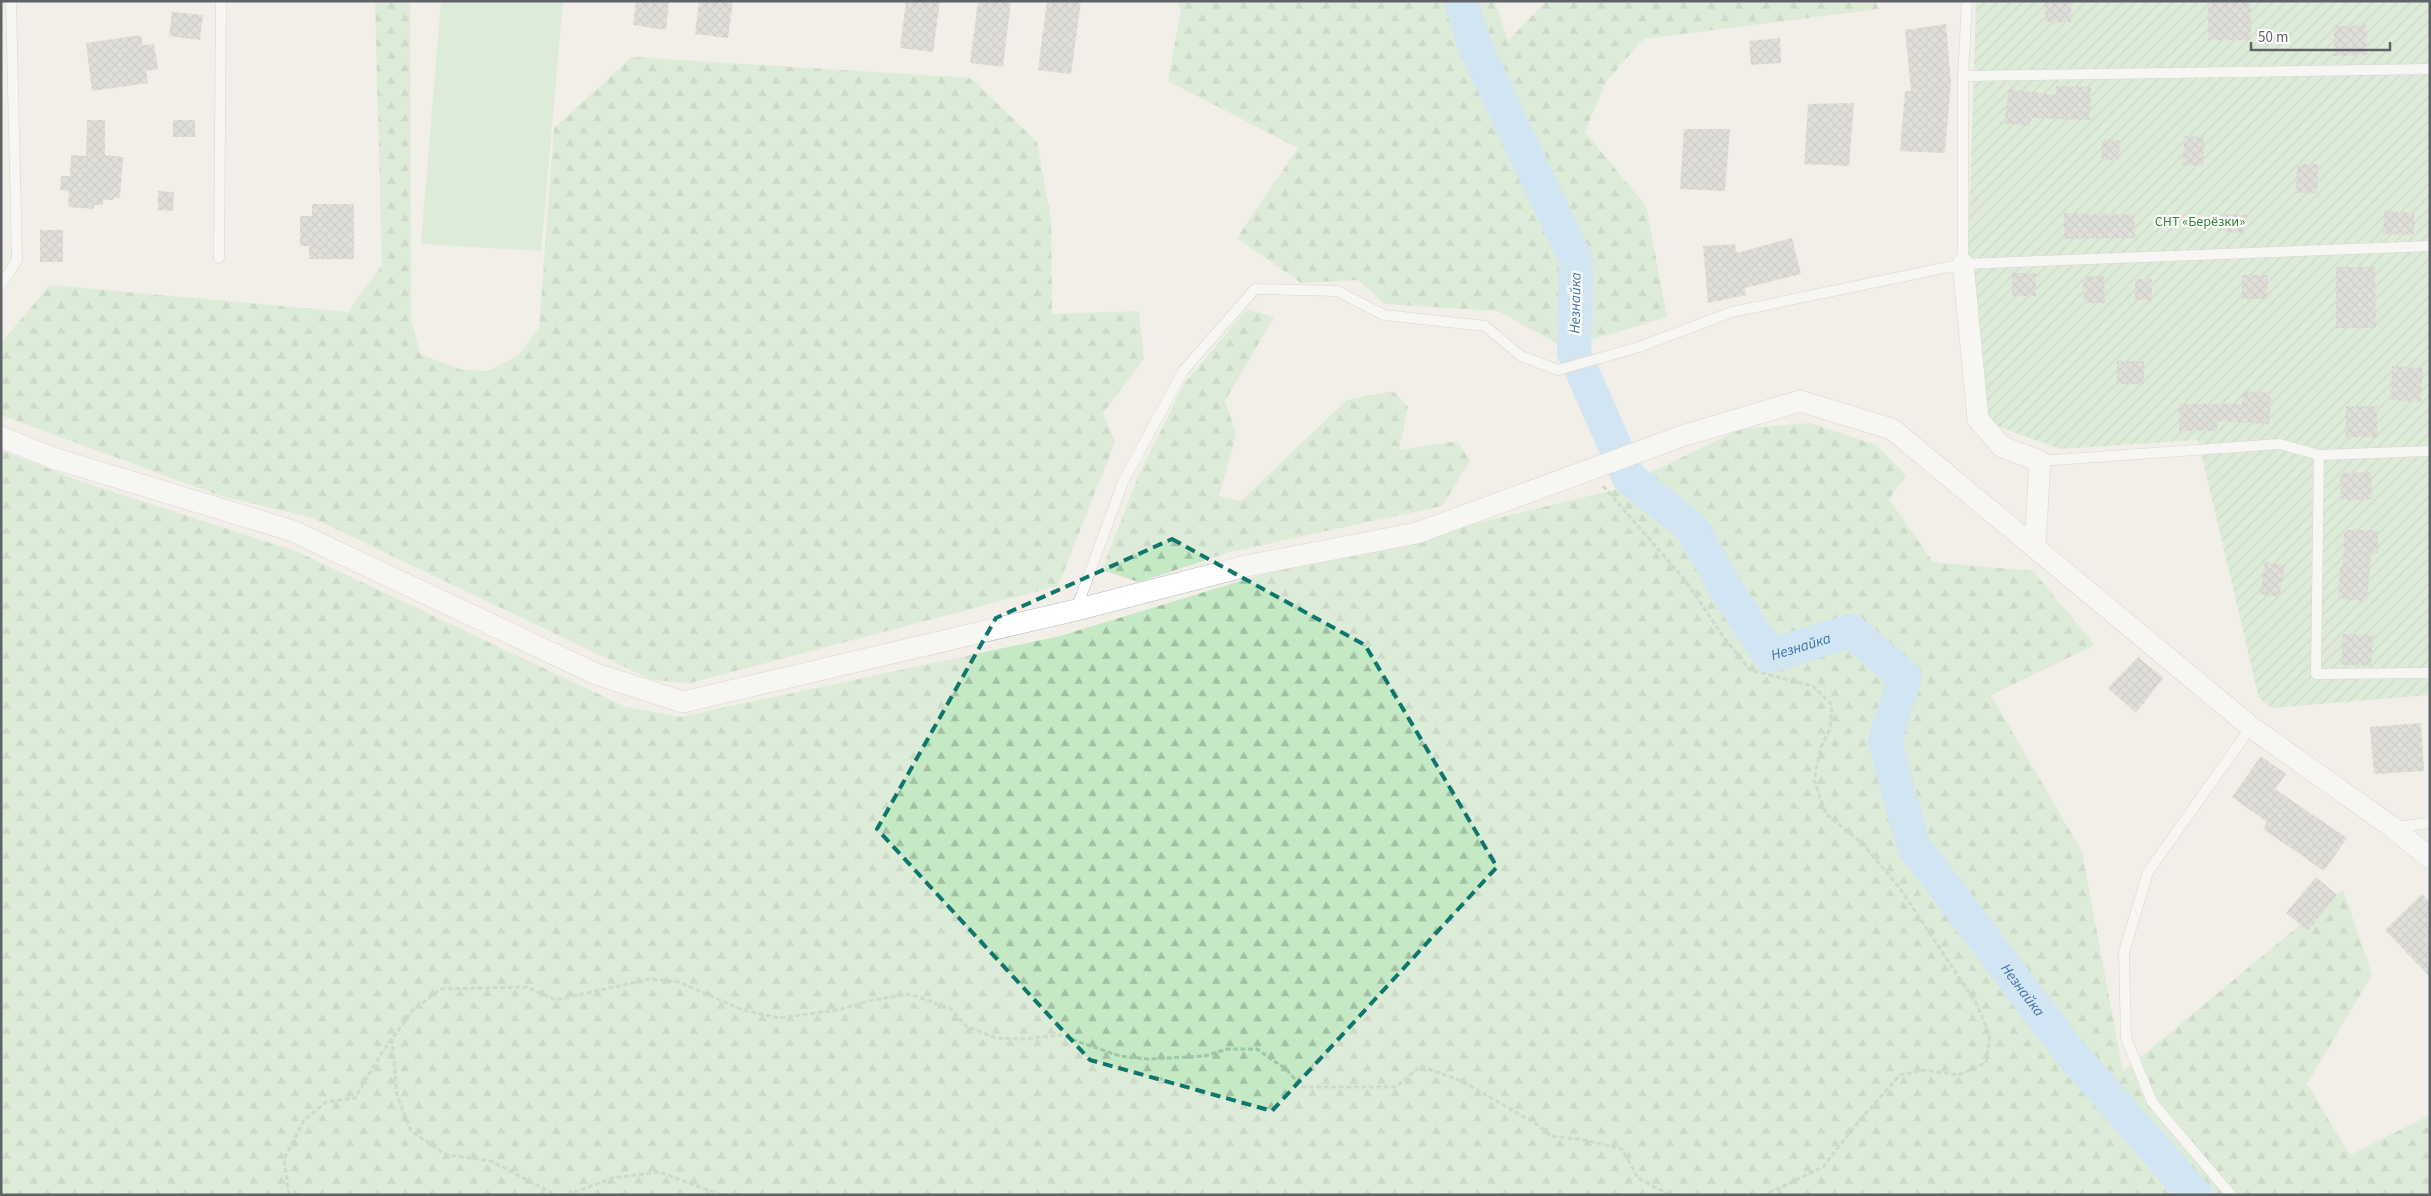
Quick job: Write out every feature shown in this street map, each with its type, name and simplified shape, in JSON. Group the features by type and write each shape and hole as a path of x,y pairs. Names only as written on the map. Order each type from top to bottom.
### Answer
{"street":[{"path":"1963,264 1978,419 2002,447 2040,460 2035,547"},
{"path":"1,437 53,458 293,531 596,674 683,702 1076,610 1246,566 1417,533 1682,436 1800,402 1892,429 2251,727 2392,827 2430,858"}],"lane":[{"path":"1,285 16,260 11,1"},
{"path":"219,258 221,1"},
{"path":"1963,264 1963,76 1967,1"},
{"path":"1963,76 2430,69"},
{"path":"1076,610 1123,482 1183,371 1255,289 1337,291 1384,315 1485,326 1521,356 1558,370 1639,347 1732,312 1963,264 2430,246"},
{"path":"2040,460 2280,444 2319,455 2430,452"},
{"path":"2319,455 2316,674 2430,672"},
{"path":"2231,1195 2152,1102 2126,1038 2124,952 2148,872 2251,727"},
{"path":"2392,827 2430,823"}],"path":[{"path":"1589,471 1633,518 1685,580 1725,639 1750,670 1813,686 1832,705 1830,728 1821,747 1814,780 1826,814 1861,842 1898,887 1976,1003 1990,1035 1986,1063 1958,1075 1925,1070 1900,1075 1859,1121 1823,1167 1765,1195"},
{"path":"288,1195 284,1158 304,1120 326,1102 355,1098 363,1081 412,1011 441,990 527,987 556,1000 648,978 679,982 743,1010 779,1018 837,1010 873,1000 910,994 952,1009 966,1026 996,1038 1023,1039 1059,1036 1120,1056 1148,1059 1205,1056 1227,1049 1258,1050 1287,1070 1302,1087 1396,1087 1420,1066 1462,1081 1538,1125 1551,1136 1586,1140 1622,1149 1638,1178 1670,1195"},
{"path":"392,1039 397,1095 411,1131 447,1155 491,1161 556,1195"},
{"path":"568,1195 612,1178 659,1172 722,1195"}],"highlighted area":[{"path":"1172,539 1365,645 1497,867 1272,1111 1090,1060 877,829 996,618"}],"green space":[{"path":"375,1 410,1 411,319 420,354 462,370 489,371 518,355 539,328 554,128 632,57 971,78 1037,142 1051,220 1052,314 1139,311 1144,359 1103,413 1115,442 1058,586 690,683 652,680 313,518 218,495 1,415 1,343 50,285 348,312 382,265"},
{"path":"441,1 563,1 541,251 421,244"},
{"path":"1177,1 1495,1 1508,41 1546,1 1875,1 1879,9 1643,39 1606,82 1585,132 1646,206 1667,317 1565,348 1498,311 1385,304 1358,280 1301,283 1237,238 1298,148 1168,81 1181,10"},
{"name":"СНТ «Берёзки»","path":"1976,1 2430,1 2430,695 2272,708 2259,698 2198,440 2060,449 1989,423 1968,255"},
{"path":"1247,309 1274,317 1225,401 1236,434 1219,496 1241,501 1347,400 1393,391 1408,407 1399,450 1457,441 1470,461 1442,506 1230,552 1139,582 1102,570 1137,479 1184,384"},
{"path":"1810,423 1876,445 1906,475 1889,499 1933,562 2033,571 2095,645 1991,695 2082,852 2123,1072 2343,889 2372,975 2307,1084 2350,1155 2430,1115 2430,1195 1,1195 1,450 82,482 296,551 626,707 680,717 1060,636 1260,575 1614,490 1741,429"}],"building":[{"path":"636,1 669,1 666,30 633,25"},
{"path":"699,1 733,1 728,38 695,34"},
{"path":"906,1 940,1 933,52 900,48"},
{"path":"978,1 1011,1 1003,67 970,63"},
{"path":"1047,1 1081,1 1071,74 1038,70"},
{"path":"2045,1 2071,1 2071,22 2045,22"},
{"path":"2208,1 2251,1 2251,40 2208,40"},
{"path":"172,12 203,15 200,40 169,36"},
{"path":"1946,24 1951,82 1945,153 1900,151 1905,91 1911,91 1905,30"},
{"path":"2366,25 2367,55 2334,56 2334,26"},
{"path":"141,35 143,45 154,44 158,69 146,71 148,83 92,91 86,43"},
{"path":"1780,38 1781,63 1751,65 1749,41"},
{"path":"2056,86 2091,87 2090,120 2031,118 2030,126 2004,123 2009,89 2056,95"},
{"path":"1854,103 1849,166 1804,164 1808,104"},
{"path":"87,120 105,120 105,155 123,157 120,198 114,197 114,200 103,200 103,205 94,205 94,209 68,207 69,191 60,190 61,176 70,176 71,155 86,156"},
{"path":"173,120 195,120 195,137 173,137"},
{"path":"1684,129 1730,129 1725,191 1680,189"},
{"path":"2184,136 2204,137 2203,166 2183,165"},
{"path":"2103,139 2120,140 2119,160 2101,159"},
{"path":"2297,164 2318,164 2317,193 2296,193"},
{"path":"158,191 174,192 173,211 158,210"},
{"path":"312,204 354,204 354,259 309,259 309,246 300,246 300,216 312,216"},
{"path":"2384,211 2414,213 2414,235 2383,234"},
{"path":"2064,213 2134,215 2135,238 2064,239"},
{"path":"2225,214 2247,215 2246,233 2224,232"},
{"path":"40,230 63,230 63,262 40,262"},
{"path":"1792,238 1801,274 1745,288 1746,295 1708,303 1703,246 1735,244 1737,253"},
{"path":"2336,267 2375,267 2376,328 2336,328"},
{"path":"2012,273 2036,273 2036,296 2012,296"},
{"path":"2242,275 2268,275 2267,299 2242,299"},
{"path":"2104,276 2105,303 2084,303 2083,277"},
{"path":"2135,279 2152,279 2152,300 2135,300"},
{"path":"2117,361 2144,361 2144,384 2117,384"},
{"path":"2392,366 2423,368 2421,402 2391,400"},
{"path":"2243,391 2271,393 2269,424 2217,421 2217,431 2179,431 2179,404 2242,404"},
{"path":"2346,406 2377,406 2377,437 2346,437"},
{"path":"2371,472 2372,499 2341,500 2340,473"},
{"path":"2344,530 2378,530 2378,553 2371,553 2367,601 2338,599 2340,565 2343,566"},
{"path":"2265,562 2285,565 2279,597 2260,594"},
{"path":"2343,634 2373,635 2371,666 2341,665"},
{"path":"2138,657 2163,678 2136,713 2108,688"},
{"path":"2421,723 2424,771 2374,774 2370,727"},
{"path":"2261,756 2286,774 2275,789 2347,838 2324,871 2263,829 2267,822 2232,797"},
{"path":"2316,877 2337,895 2308,931 2286,913"},
{"path":"2422,894 2430,902 2430,977 2385,930"}],"waterway":[{"name":"Незнайка","path":"1461,1 1475,46 1576,260 1574,353 1629,478 1693,529 1729,594 1770,656 1851,631 1905,677 1885,741 1913,845 2069,1051 2195,1195"}]}
